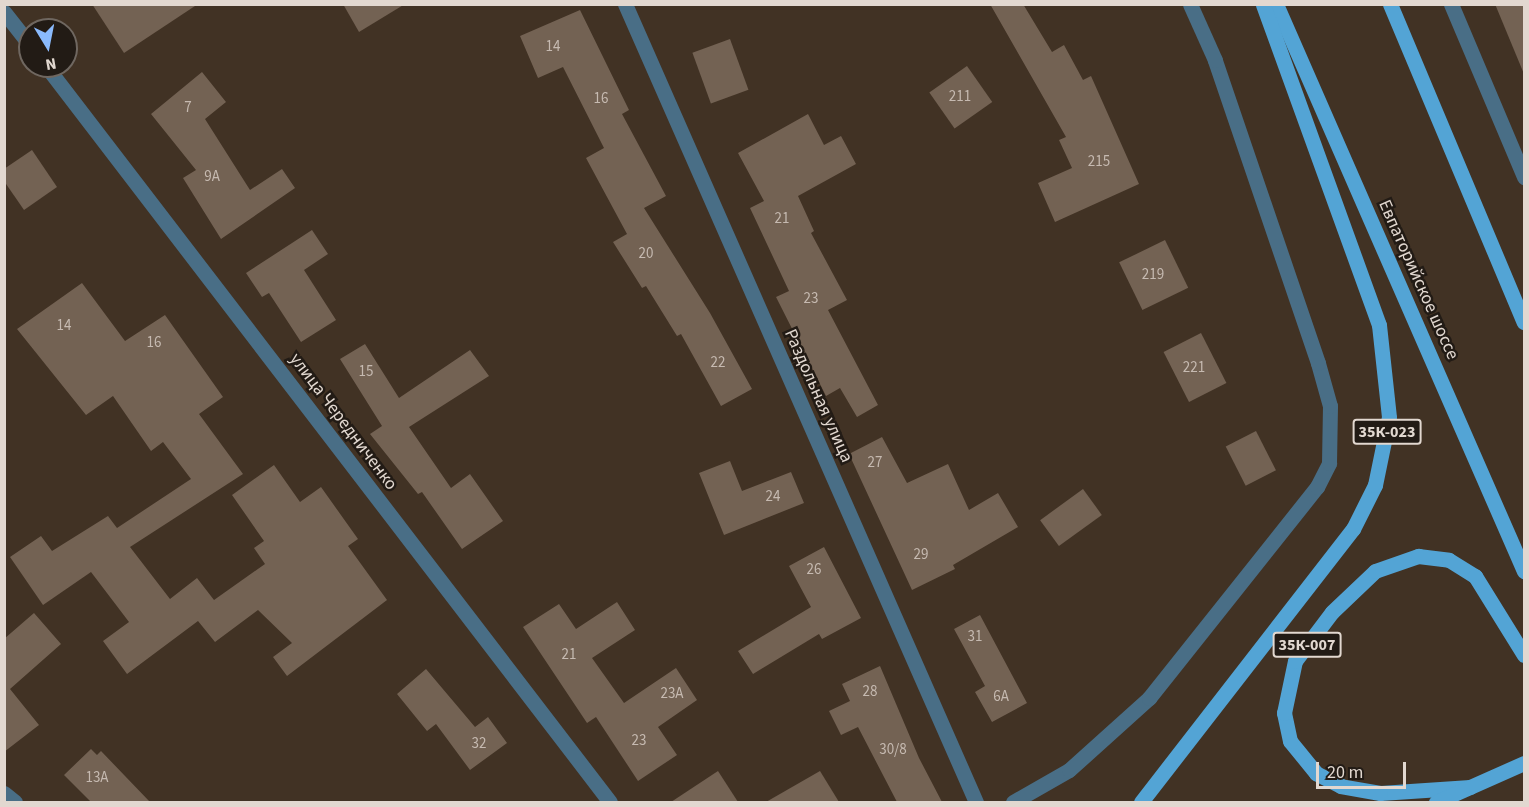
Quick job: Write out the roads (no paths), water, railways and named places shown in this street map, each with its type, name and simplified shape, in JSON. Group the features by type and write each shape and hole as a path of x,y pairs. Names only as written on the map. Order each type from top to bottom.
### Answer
{"main road":[{"name":"35К-023","path":"1142,802 1353,529 1375,485 1389,417 1378,325 1263,4"},
{"name":"Евпаторийское шоссе","path":"1276,4 1524,571"},
{"path":"1390,4 1524,322"},
{"name":"35К-007","path":"1470,787 1380,793 1341,786 1316,773 1290,741 1284,713 1295,661 1332,612 1375,571 1418,556 1449,560 1475,576 1524,655"},
{"path":"1436,802 1524,763"}],"street":[{"name":"Раздольная улица","path":"625,4 976,802"},
{"path":"1013,802 1069,770 1149,698 1317,487 1329,463 1330,405 1318,363 1215,60 1190,4"},
{"path":"1451,4 1524,177"},
{"path":"4,12 18,30"},
{"name":"улица Чередниченко","path":"55,78 610,802"},
{"path":"4,793 15,802"}]}
